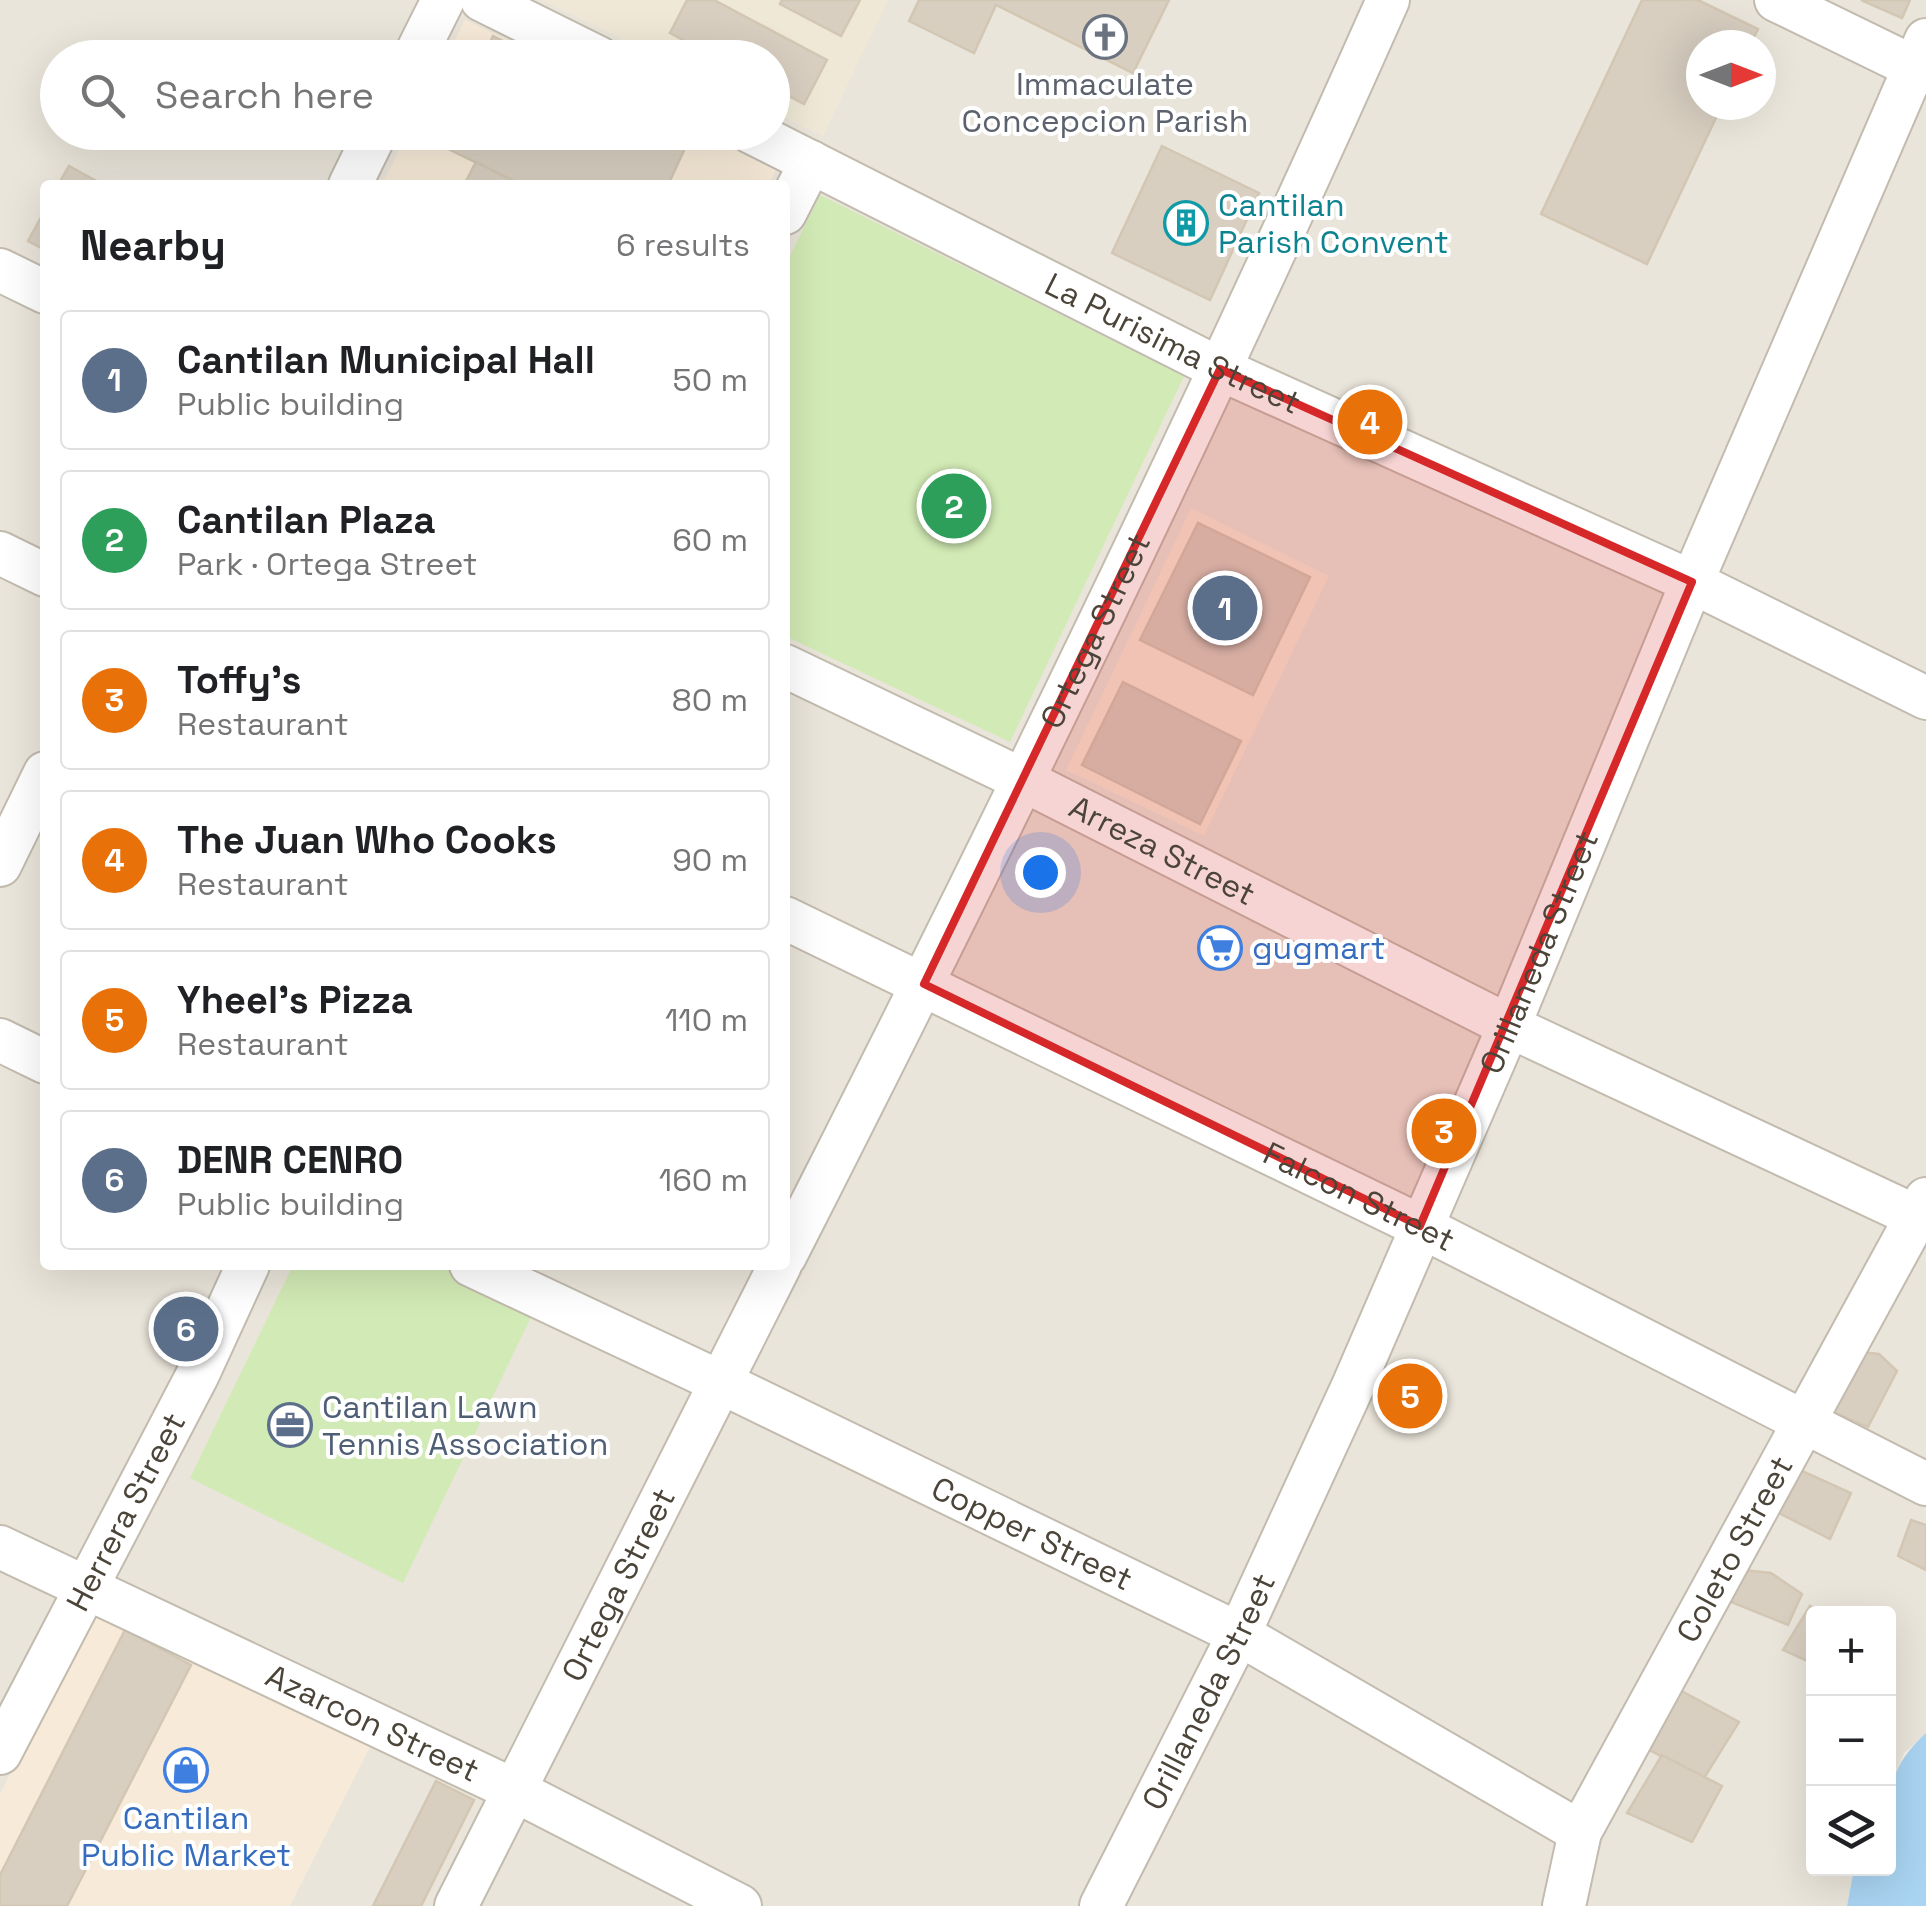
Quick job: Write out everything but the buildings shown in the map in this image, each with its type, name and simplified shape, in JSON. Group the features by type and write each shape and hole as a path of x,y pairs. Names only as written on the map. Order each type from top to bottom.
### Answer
{"street":[{"path":"423,40 443,0"},
{"path":"482,0 563,40"},
{"name":"Ortega Street","path":"790,1246 1023,780 1220,369 1388,0"},
{"path":"1776,0 1922,60"},
{"name":"Orillaneda Street","path":"1101,1906 1239,1634 1353,1386 1509,1026 1692,582 1922,60"},
{"path":"352,180 367,150"},
{"name":"La Purisima Street","path":"787,150 1220,369 1692,582 1926,698"},
{"path":"790,203 811,162"},
{"path":"0,270 40,290"},
{"path":"0,552 40,572"},
{"name":"Arreza Street","path":"790,668 1023,780 1509,1026 1921,1208"},
{"path":"0,866 40,783"},
{"name":"Falcon Street","path":"790,920 1420,1226 1926,1484"},
{"path":"0,1040 40,1060"},
{"name":"Coleto Street","path":"1564,1906 1580,1832 1921,1208"},
{"name":"Herrera Street","path":"0,1753 198,1374 246,1270"},
{"name":"Copper Street","path":"481,1270 1239,1634 1580,1832"},
{"name":"Ortega Street","path":"456,1906 777,1270"},
{"name":"Azarcon Street","path":"0,1548 514,1790 740,1906"}],"highlighted area":[{"path":"1220,369 1692,582 1420,1226 924,984"}],"shaded area":[{"path":"0,0 1926,0 1926,1733 1904,1753 1896,1772 1896,1606 1806,1606 1806,1876 1853,1876 1847,1906 0,1906"},
{"path":"542,0 888,0 823,136 790,120 790,40 625,40"},
{"path":"465,20 508,40 455,40"},
{"path":"399,150 734,150 776,170 771,180 384,180"},
{"path":"1191,508 1329,576 1204,836 1066,770"},
{"name":"Cantilan Public Market","path":"94,1611 371,1745 290,1906 0,1906 0,1794"}],"green space":[{"path":"820,195 1184,376 1010,742 790,638 790,256"},
{"path":"291,1270 450,1270 534,1311 403,1583 190,1478"}],"water":[{"path":"1926,1733 1926,1906 1847,1906 1853,1876 1896,1876 1896,1773"}],"place":[{"name":"Immaculate Concepcion Parish","path":"1105,37"},
{"name":"Cantilan Parish Convent","path":"1186,223"},
{"name":"The Juan Who Cooks","path":"1370,422"},
{"name":"Cantilan Plaza","path":"954,506"},
{"name":"Cantilan Municipal Hall","path":"1225,608"},
{"name":"gugmart","path":"1220,948"},
{"name":"Toffy's","path":"1444,1131"},
{"name":"DENR CENRO","path":"186,1329"},
{"name":"Yheel's Pizza","path":"1410,1396"},
{"name":"Cantilan Lawn Tennis Association","path":"290,1425"},
{"name":"Cantilan Public Market","path":"186,1770"}]}
